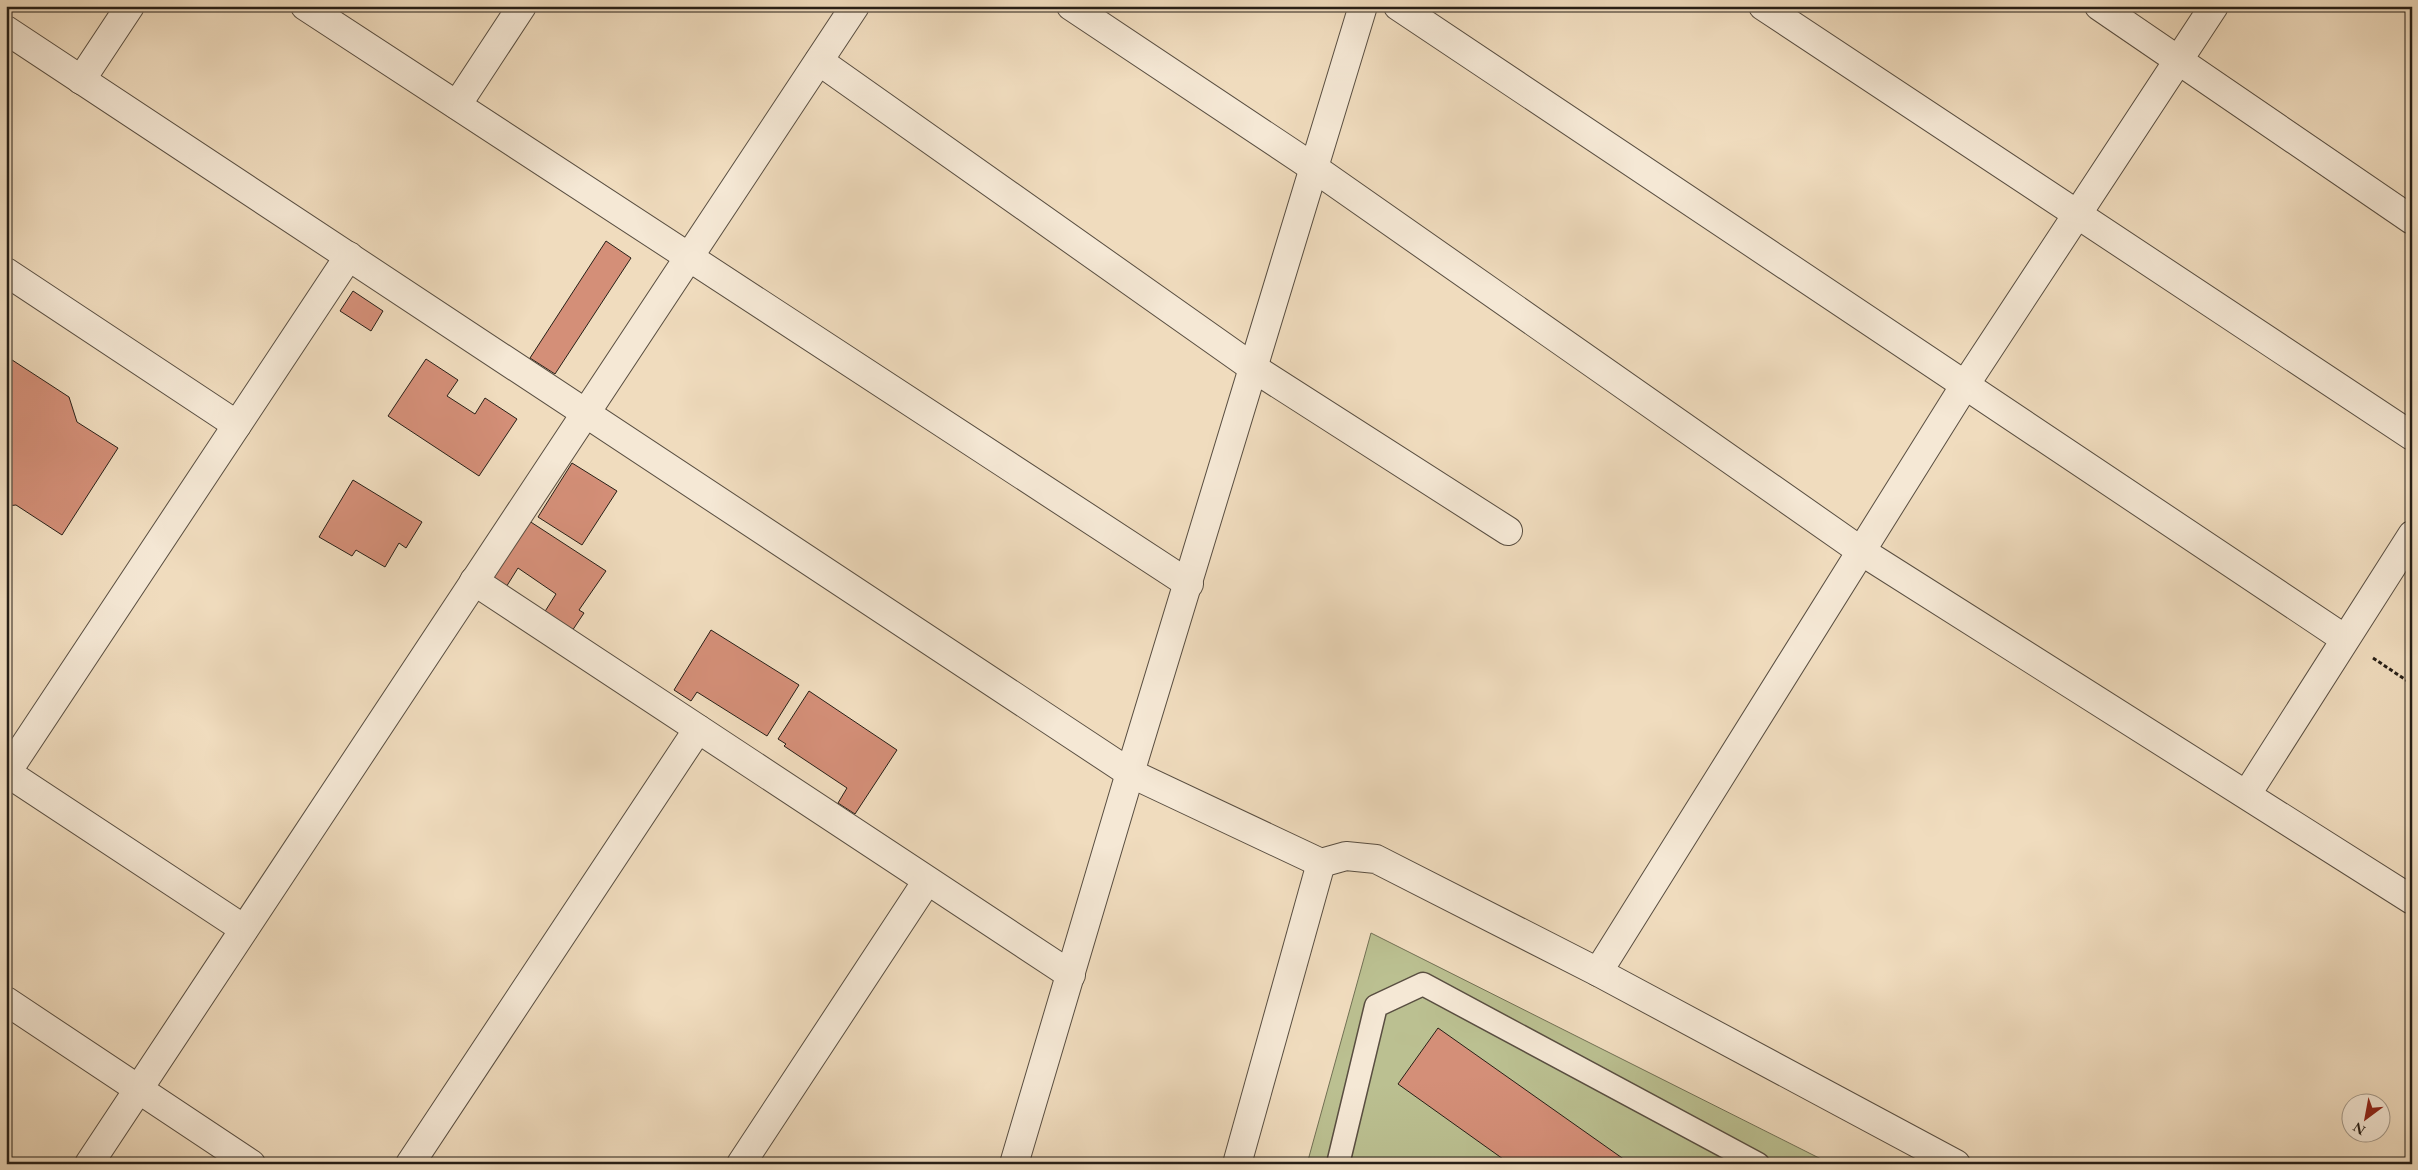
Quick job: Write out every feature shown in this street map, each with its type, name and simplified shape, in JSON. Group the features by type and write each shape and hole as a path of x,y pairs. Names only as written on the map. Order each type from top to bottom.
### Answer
{"street":[{"path":"81,80 130,6"},
{"path":"305,6 1189,584"},
{"path":"457,105 522,6"},
{"path":"88,1164 855,6"},
{"path":"1070,6 1314,168 1861,551 2412,900"},
{"path":"1014,1164 1130,773 1189,584 1252,367 1363,6"},
{"path":"1398,6 2345,640"},
{"path":"1763,6 2412,436"},
{"path":"2099,6 2412,220"},
{"path":"1598,972 1965,385 2214,6"},
{"path":"6,30 1130,773 1321,863 1346,856 1376,859 1598,972 1956,1164"},
{"path":"819,62 1252,367 1508,531"},
{"path":"244,930 6,772 349,256"},
{"path":"6,272 237,425"},
{"path":"2247,794 2412,535"},
{"path":"474,581 1071,975"},
{"path":"410,1164 698,729"},
{"path":"1237,1164 1321,863"},
{"path":"741,1164 927,881"},
{"path":"6,1001 251,1164"}],"lane":[{"path":"1338,1164 1376,1006 1423,984 1758,1164"}],"path":[{"path":"2345,640 2412,684"}],"green space":[{"path":"1371,933 1831,1164 1307,1164"}],"building":[{"path":"606,241 631,258 555,374 530,358"},
{"path":"353,291 383,311 371,331 340,311"},
{"path":"6,356 69,397 77,422 118,448 62,535 16,505 6,506"},
{"path":"426,359 458,380 447,396 475,414 485,398 517,419 479,476 388,416"},
{"path":"572,463 617,491 582,545 538,517"},
{"path":"353,480 422,522 406,548 399,543 385,567 356,550 352,556 319,537"},
{"path":"520,515 606,571 579,610 584,613 572,631 544,613 556,594 518,568 503,592 480,577"},
{"path":"711,630 799,685 767,736 697,692 691,701 674,690"},
{"path":"809,691 897,750 855,814 838,803 847,788 784,746 786,744 778,739"},
{"path":"1438,1028 1625,1160 1623,1164 1510,1164 1398,1084"}]}
